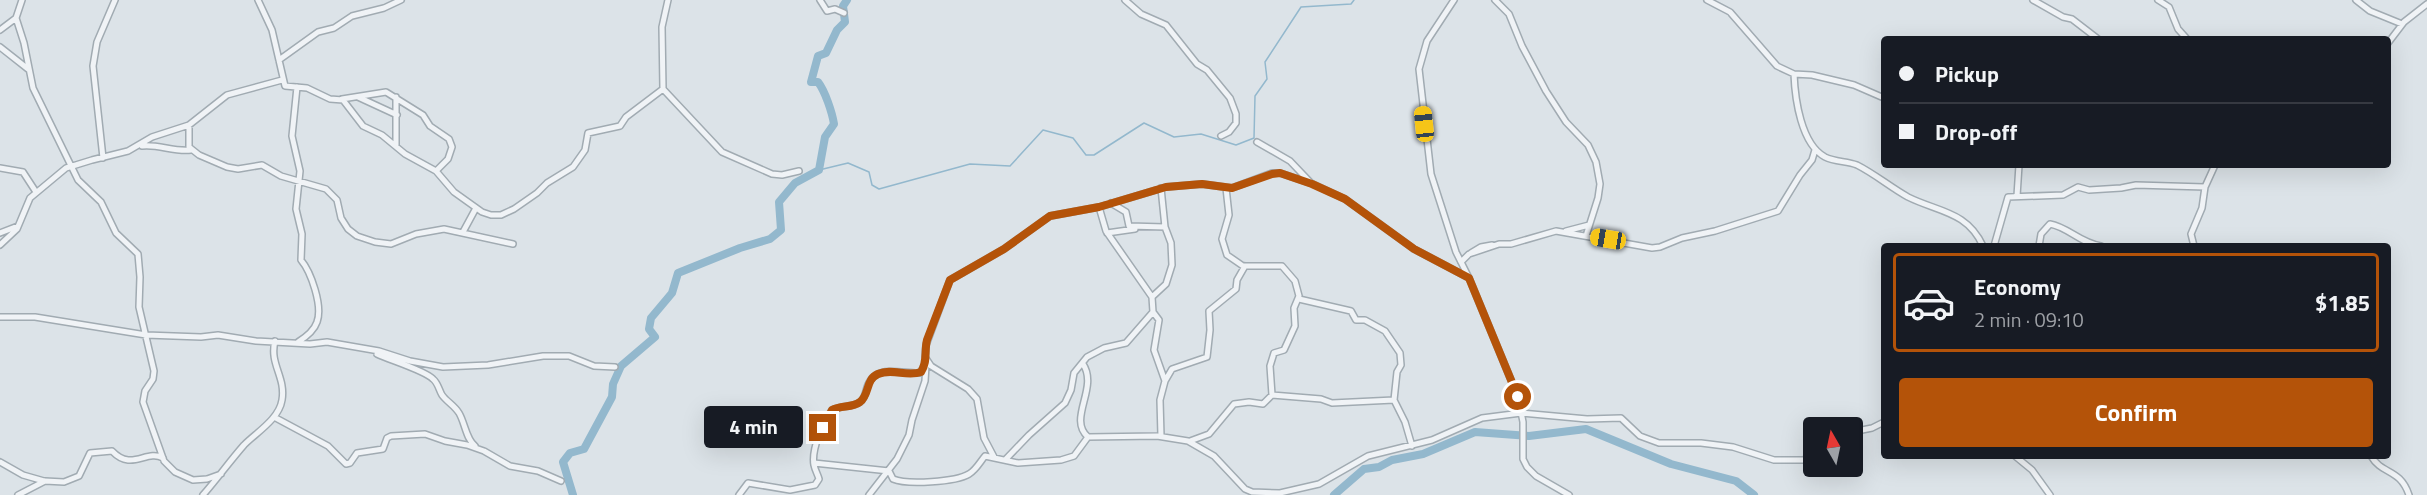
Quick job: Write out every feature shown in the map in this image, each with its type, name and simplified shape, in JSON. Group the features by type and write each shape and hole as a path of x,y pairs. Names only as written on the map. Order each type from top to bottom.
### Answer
{"street":[{"path":"0,30 16,18 22,0"},
{"path":"102,158 93,66 97,42 115,0"},
{"path":"258,0 272,30 285,87 314,90 330,99 386,92 396,97 423,115 430,126 451,142 448,159 436,171"},
{"path":"279,60 318,32 334,28 352,16 384,8 401,0"},
{"path":"668,0 662,27 663,88 722,152 772,174 782,175 799,171"},
{"path":"820,0 827,11 835,9 844,13"},
{"path":"1125,0 1141,14 1166,25 1197,64 1207,70 1230,98 1236,114 1236,123 1229,132 1221,136"},
{"path":"1454,0 1427,41 1419,69 1431,174 1461,262 1512,382 1521,413 1522,453 1527,467 1536,477 1569,495"},
{"path":"1495,0 1509,14 1522,46 1546,91 1566,122 1588,145 1596,162 1599,172 1599,192 1586,236"},
{"path":"1707,0 1730,12 1773,63 1794,74 1812,75 1854,85 1881,97"},
{"path":"2033,0 2072,19 2094,36"},
{"path":"2158,0 2169,7 2178,29 2184,36"},
{"path":"2356,0 2370,11 2402,24"},
{"path":"2391,39 2402,24 2427,4"},
{"path":"16,18 24,43 33,88 78,180 101,202 116,233 138,254 139,307 154,374 145,391 143,402 163,458 175,472 193,480 207,479 220,474"},
{"path":"0,47 28,69"},
{"path":"1794,74 1796,100 1808,140 1815,150 1830,159 1854,164 1908,196 1960,217 1981,243"},
{"path":"0,245 15,231 28,201 36,192 72,166 123,154 156,136 189,125 228,95 282,80"},
{"path":"297,87 292,136 299,162 300,181 296,209 302,234 301,258 313,279 319,316 314,330 297,343"},
{"path":"342,99 363,126 382,135 405,154 436,171 454,192 476,208 496,215 514,209 529,200 547,183 576,165 585,150 588,133 620,126 626,117 663,88"},
{"path":"357,96 397,115"},
{"path":"396,97 396,146"},
{"path":"189,125 191,150"},
{"path":"1257,142 1290,161 1312,184"},
{"path":"138,146 155,145 173,151 191,150 227,167 238,169 262,165 277,174 314,184 329,191 337,200 346,226 353,233 364,238 387,244 426,231 444,229 513,244"},
{"path":"1556,231 1647,248 1660,248 1682,238 1715,231 1778,211 1812,160 1815,150"},
{"path":"0,168 23,172 36,192"},
{"path":"2017,196 2019,168"},
{"path":"2193,243 2191,234 2202,208 2205,187 2214,168"},
{"path":"870,495 889,471 909,435 925,381 927,340 950,280 1004,249 1050,216 1099,207 1161,188 1202,184 1226,188 1276,173 1312,184 1345,199 1414,249 1469,278"},
{"path":"1995,243 2008,197 2063,195 2078,188 2089,190 2136,185 2205,187"},
{"path":"1152,297 1166,284 1172,265 1171,243 1165,226 1161,188"},
{"path":"1083,364 1087,371 1088,384 1080,421 1082,431 1088,437 1161,436 1195,441 1209,434 1234,404 1250,402 1263,404 1272,395 1270,362 1274,353 1284,350 1295,326 1294,308 1299,299 1295,281 1282,266 1245,266 1229,257 1224,250 1222,236 1229,216 1226,188"},
{"path":"1111,203 1126,212 1129,226 1142,228"},
{"path":"1099,207 1107,233 1152,297 1153,312 1159,320 1154,354 1166,381"},
{"path":"463,232 476,208"},
{"path":"2040,243 2041,234 2050,224 2088,243"},
{"path":"1461,262 1481,247 1511,244 1556,231 1576,230 1588,225"},
{"path":"0,233 18,226"},
{"path":"1107,233 1165,226"},
{"path":"1161,436 1160,400 1166,381 1172,369 1207,357 1210,330 1209,311 1217,302 1227,298 1236,289 1237,280 1245,266"},
{"path":"1299,299 1351,311 1356,320 1368,321 1388,333 1400,353 1401,362 1397,372 1394,400 1405,422 1412,446"},
{"path":"1005,460 1065,403 1071,390 1074,373 1088,357 1100,350 1126,343 1153,312"},
{"path":"0,317 35,317 146,335 201,337 218,335 231,339 297,343 327,342 443,367 491,365 543,356 569,356 594,366 615,367"},
{"path":"203,495 243,446 274,417 282,401 281,382 273,359 275,341"},
{"path":"367,349 431,376 442,395 454,405 460,414 470,442 478,448 510,466 538,471 561,482"},
{"path":"926,363 968,389 977,399 984,438 994,457"},
{"path":"740,495 748,483 790,490 817,484 819,479 814,463 819,438 832,410 855,405 861,401 869,381 877,374 920,373 926,363"},
{"path":"1272,395 1321,399 1332,403 1394,400"},
{"path":"1188,441 1214,456 1241,486 1252,492 1266,493 1290,492 1319,484 1366,457 1438,438 1475,420 1521,413 1587,419 1621,418 1640,436 1653,442 1701,443 1733,447 1774,460 1803,460"},
{"path":"274,417 328,446 346,464 350,463 357,453 382,449 387,438 394,435 425,434 447,442 478,448"},
{"path":"1863,430 1881,424"},
{"path":"889,471 893,479 904,483 916,483 968,475 985,456 1018,463 1052,462 1069,458 1077,453 1088,437"},
{"path":"0,462 23,475 58,483 79,476 90,453 112,451 120,458 130,461 157,456 163,458"},
{"path":"2019,459 2032,470 2050,495"},
{"path":"2374,459 2379,465 2397,475 2404,483 2409,495"},
{"path":"814,463 889,471"},
{"path":"18,495 45,481"},
{"path":"808,494 811,487"},
{"path":"1557,488 1561,495"}],"waterway":[{"path":"573,495 563,462 570,453 584,449 612,397 613,384 621,366 655,337 649,329 651,318 672,293 678,273 740,248 770,239 781,230 779,202 795,183 819,170 825,137 834,124 821,86 818,82 811,82 818,56 826,53 837,30 845,22 843,6 847,0"},
{"path":"819,170 848,163 869,172 872,185 879,189 970,164 1010,166 1043,130 1073,138 1086,155 1094,155 1144,123 1174,137 1201,134 1236,145 1254,138 1255,96 1267,79 1265,62 1301,7 1351,4 1354,0"},
{"path":"1334,495 1364,469 1379,467 1392,460 1423,454 1475,432 1529,436 1586,429 1671,464 1736,481 1754,495"}],"route":[{"path":"823,428 832,410 855,405 863,399 869,381 877,374 920,373 927,361 925,349 927,340 950,280 992,257 1050,216 1099,207 1166,187 1202,184 1232,188 1276,173 1312,184 1345,199 1414,249 1469,278 1518,397"}]}
